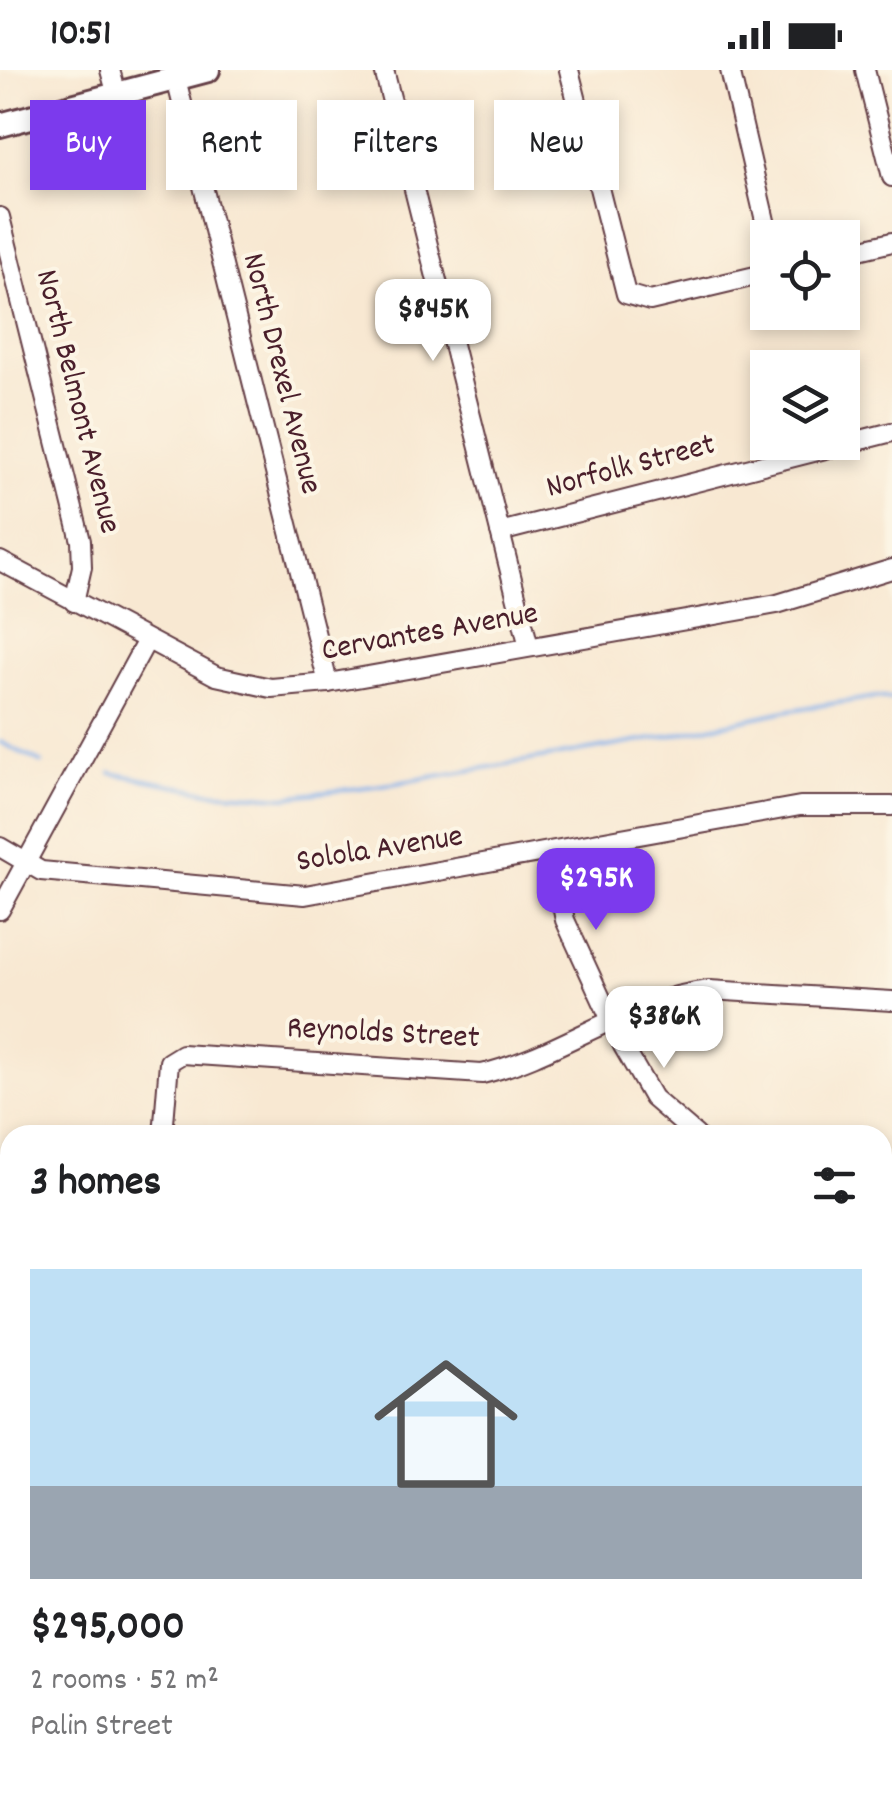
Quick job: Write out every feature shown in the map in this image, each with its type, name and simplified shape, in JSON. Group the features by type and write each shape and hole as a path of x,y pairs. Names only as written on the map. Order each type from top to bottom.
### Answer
{"main road":[{"path":"0,125 208,70"}],"street":[{"path":"110,70 118,94"},
{"path":"384,70 529,647"},
{"path":"569,70 626,294 650,301 750,277"},
{"path":"730,70 765,220"},
{"path":"865,70 891,174"},
{"name":"North Drexel Avenue","path":"176,79 328,683"},
{"name":"North Belmont Avenue","path":"0,217 80,541 82,567 74,602"},
{"path":"860,250 892,242"},
{"name":"Norfolk Street","path":"500,532 892,432"},
{"name":"Cervantes Avenue","path":"0,561 146,642 239,684 271,688 328,683 778,604 892,569"},
{"path":"0,910 146,642"},
{"name":"Solola Avenue","path":"0,846 41,871 305,896 800,806 892,806"},
{"path":"551,853 565,920 612,1022 652,1098 684,1125"},
{"name":"Reynolds Street","path":"164,1125 169,1062 182,1054 482,1074 514,1066 651,1003 709,990 892,1001"},
{"path":"224,1795 250,1795"}],"waterway":[{"path":"111,773 208,792 285,797 391,784 659,738 790,710 877,697 892,699"},
{"path":"0,742 42,763"}]}
